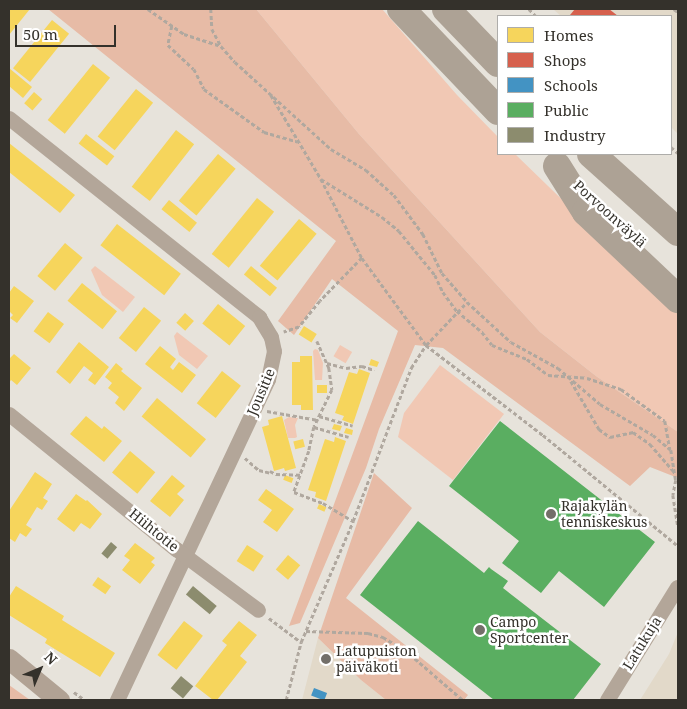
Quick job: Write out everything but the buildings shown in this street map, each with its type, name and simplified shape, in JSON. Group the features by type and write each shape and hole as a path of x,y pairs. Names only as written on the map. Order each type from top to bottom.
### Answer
{"highway":[{"path":"401,9 497,110"},
{"path":"446,9 497,62"},
{"path":"592,155 676,230"},
{"path":"550,160 586,212 678,299"},
{"name":"Porvoonväylä","path":"550,160 678,273"}],"main road":[{"path":"9,659 60,699"}],"street":[{"name":"Jousitie","path":"9,118 259,317 271,337 274,351 273,364 255,407 117,700"},
{"name":"Hiihtotie","path":"9,414 186,556 258,610"},
{"name":"Latukuja","path":"607,700 677,587"}],"path":[{"path":"148,9 184,34 221,46"},
{"path":"211,9 212,29 221,46 235,62 330,149 366,170 394,195 423,234 442,272 467,302 511,342 558,368 600,404 653,435 670,450"},
{"path":"674,9 678,12"},
{"path":"172,26 168,45 194,69 204,89 264,132 298,142"},
{"path":"268,92 321,179 362,258 426,345 542,435 678,546"},
{"path":"321,179 382,217 399,231 435,275 457,311 482,332 492,345 527,359 548,375 587,378 621,389 664,421 676,480 673,496 678,527"},
{"path":"271,337 299,327 320,301 362,258"},
{"path":"286,700 301,642 353,521 411,368 426,345 467,302"},
{"path":"317,341 331,378 332,390 314,427 309,451 294,492 323,503 353,521"},
{"path":"326,363 346,368 362,366 374,370"},
{"path":"569,377 599,429 610,437 633,432 650,444 674,472"},
{"path":"255,407 318,420"},
{"path":"320,416 353,426"},
{"path":"314,427 350,438"},
{"path":"235,449 259,470 300,476"},
{"path":"673,496 678,498"},
{"path":"258,610 301,642"},
{"path":"306,631 368,633 383,637 405,650 462,700"}],"shaded area":[{"path":"48,9 256,9 359,134 540,332 596,376 678,432 678,478 650,467 630,486 443,348 415,345 379,429 366,468 300,623 289,626 398,331 332,279 294,335 278,321 336,241"},
{"path":"256,9 382,9 457,95 497,136 497,155 516,155 678,312 678,432 596,376 540,332 359,134"},
{"path":"553,9 678,9 678,134 672,128 672,15 560,15"},
{"path":"95,266 135,297 123,312 102,295 91,270"},
{"path":"177,332 208,356 197,369 179,355 174,336"},
{"path":"340,345 352,352 346,363 334,356"},
{"path":"315,349 318,350 323,363 322,380 315,380 313,351"},
{"path":"440,365 504,414 453,480 398,437 404,413"},
{"path":"289,417 298,418 295,425 297,437 295,438 288,438 284,420"},
{"path":"374,473 412,508 346,598 468,695 464,700 386,700 361,680 318,638"},
{"path":"678,632 678,700 640,700 669,654"},
{"name":"Latupuiston päiväkoti","path":"318,638 361,680 386,700 302,700"},
{"path":"9,685 30,700 9,700"}],"place":[{"name":"Rajakylän tenniskeskus","path":"551,514"},
{"name":"Campo Sportcenter","path":"480,630"},
{"name":"Latupuiston päiväkoti","path":"326,659"}]}
